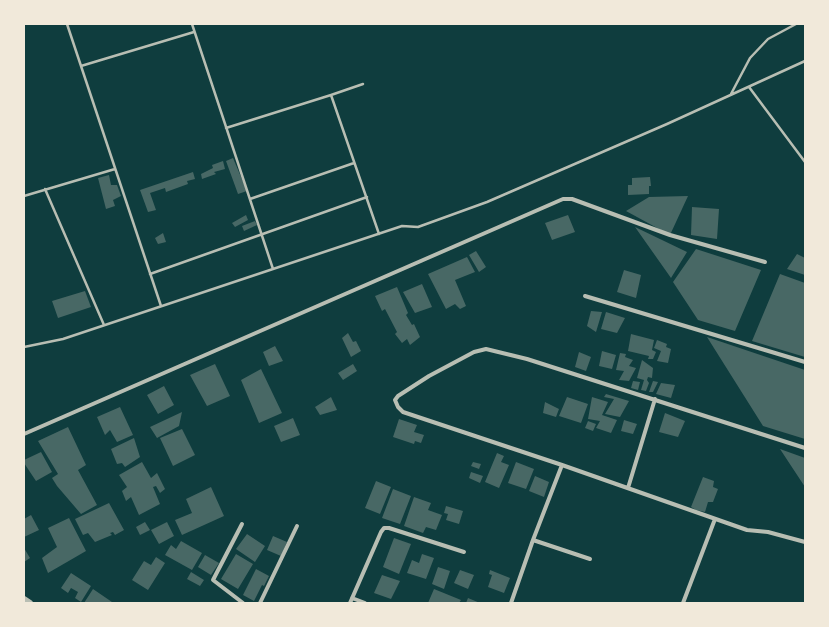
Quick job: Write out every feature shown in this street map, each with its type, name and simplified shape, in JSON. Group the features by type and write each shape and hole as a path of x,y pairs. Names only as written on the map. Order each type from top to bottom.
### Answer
{"street":[{"path":"24,434 563,199 572,199 670,235 765,262"},
{"path":"585,296 805,362"},
{"path":"805,448 527,359 486,349 474,352 429,376 398,396 396,400 398,407 403,412 562,465 747,530 768,532 805,542"},
{"path":"628,488 655,399"},
{"path":"511,603 533,540 562,465"},
{"path":"683,603 715,519"},
{"path":"242,524 213,580 243,603"},
{"path":"260,603 297,526"},
{"path":"350,603 384,528 389,528 464,552"},
{"path":"533,540 590,559"},
{"path":"352,598 365,603"},
{"path":"24,599 30,603"}],"lane":[{"path":"67,24 161,306"},
{"path":"192,24 273,269"},
{"path":"730,95 750,58 768,39 796,24"},
{"path":"81,66 194,32"},
{"path":"24,347 62,338 104,325 402,226 418,227 487,202 667,124 805,61"},
{"path":"226,128 363,84"},
{"path":"749,86 805,162"},
{"path":"331,95 379,234"},
{"path":"250,198 354,162"},
{"path":"24,196 115,169"},
{"path":"46,189 104,325"},
{"path":"150,274 366,197"}],"building":[{"path":"233,158 247,191 238,194 226,161"},
{"path":"223,161 225,169 214,172 216,174 202,179 201,174 213,168 212,165"},
{"path":"193,172 195,179 187,181 188,184 166,192 165,188 150,193 156,210 148,212 140,190"},
{"path":"109,175 111,185 117,185 121,196 113,200 115,206 106,209 98,178"},
{"path":"650,177 651,186 649,186 649,194 628,195 628,185 632,185 632,178"},
{"path":"688,196 670,235 626,211 649,197"},
{"path":"692,207 719,209 717,239 691,235"},
{"path":"246,215 248,220 235,227 232,223"},
{"path":"568,215 575,232 552,240 545,223"},
{"path":"255,221 257,225 244,231 242,226"},
{"path":"635,227 687,252 671,278"},
{"path":"163,233 166,242 158,244 155,238"},
{"path":"696,249 761,270 735,331 698,320 673,282"},
{"path":"476,251 486,267 479,272 469,255"},
{"path":"797,254 805,258 805,275 787,269"},
{"path":"467,257 475,272 455,280 466,306 460,309 455,304 446,309 428,274"},
{"path":"624,270 641,275 636,298 617,292"},
{"path":"780,274 805,283 805,357 752,341"},
{"path":"422,284 432,307 415,313 403,292"},
{"path":"397,287 408,313 406,315 412,325 414,324 420,337 410,345 407,339 402,343 395,334 397,332 385,309 382,311 375,296"},
{"path":"85,291 91,307 58,318 52,301"},
{"path":"591,311 602,312 596,332 587,326"},
{"path":"606,312 625,318 617,333 601,329"},
{"path":"348,333 353,342 356,341 361,351 351,357 342,338"},
{"path":"631,334 654,340 652,350 656,352 653,359 648,359 649,356 628,351"},
{"path":"707,337 805,370 805,439 763,426"},
{"path":"657,340 667,344 666,347 671,349 668,363 657,361 661,351 654,348"},
{"path":"275,346 283,361 269,366 263,352"},
{"path":"602,351 616,355 612,369 599,366"},
{"path":"579,352 591,357 586,371 575,367"},
{"path":"620,353 626,354 625,357 633,360 629,366 636,368 629,381 619,380 624,371 616,370"},
{"path":"642,360 653,368 652,378 648,377 647,380 649,383 646,391 641,390 644,380 637,378"},
{"path":"215,364 230,396 207,406 190,375"},
{"path":"353,364 357,371 343,380 338,373"},
{"path":"261,369 282,413 259,423 241,380"},
{"path":"633,381 640,382 638,390 631,388"},
{"path":"653,381 658,382 653,392 649,392"},
{"path":"661,383 675,385 671,398 656,394"},
{"path":"164,386 174,405 158,414 147,395"},
{"path":"606,394 629,401 620,417 605,414 614,399 604,397"},
{"path":"331,397 337,410 320,415 315,407"},
{"path":"567,397 588,404 581,423 559,416"},
{"path":"592,397 608,402 602,415 617,420 611,433 596,428 600,421 588,419"},
{"path":"545,402 559,409 556,417 543,413"},
{"path":"120,407 133,435 117,442 110,430 105,435 97,417"},
{"path":"182,412 179,426 157,438 150,427"},
{"path":"665,413 685,421 678,437 659,432"},
{"path":"293,418 300,435 281,442 274,426"},
{"path":"399,419 417,425 414,432 424,435 421,443 415,441 414,444 393,437"},
{"path":"624,420 637,424 633,434 621,431"},
{"path":"588,421 596,424 593,431 585,428"},
{"path":"68,427 86,465 78,470 97,505 81,514 52,478 58,474 38,441"},
{"path":"182,429 195,455 173,466 160,438"},
{"path":"134,438 140,457 125,467 122,463 117,464 111,449"},
{"path":"780,449 805,458 805,487"},
{"path":"41,452 52,472 36,481 24,463 24,460"},
{"path":"497,453 504,456 501,462 509,465 499,488 485,482"},
{"path":"142,462 151,478 157,473 165,489 160,493 156,486 153,487 160,504 139,515 131,497 126,501 122,491 127,487 119,475"},
{"path":"473,462 481,464 479,469 471,466"},
{"path":"516,462 534,469 526,489 508,483"},
{"path":"471,472 483,476 480,483 469,478"},
{"path":"535,476 549,482 544,497 529,491"},
{"path":"703,477 714,481 713,487 718,489 713,502 708,502 705,512 691,507"},
{"path":"376,481 391,487 380,514 365,508"},
{"path":"211,487 224,516 182,535 175,520 192,513 186,499"},
{"path":"393,489 411,496 400,524 382,518"},
{"path":"414,497 431,503 428,510 442,515 436,530 426,527 423,533 404,526"},
{"path":"109,503 124,530 115,535 113,532 110,533 112,535 95,542 88,533 83,535 75,519"},
{"path":"446,506 463,511 459,524 446,520 448,514 444,513"},
{"path":"31,515 39,530 24,537 24,519"},
{"path":"69,518 86,551 48,573 42,558 57,547 48,528"},
{"path":"145,522 150,530 140,535 136,527"},
{"path":"167,522 174,536 159,544 151,530"},
{"path":"247,534 265,546 255,562 236,549"},
{"path":"273,536 287,542 281,556 267,550"},
{"path":"394,538 411,544 399,574 383,567"},
{"path":"181,541 202,553 192,570 165,555 171,545 176,549"},
{"path":"24,548 30,558 24,562"},
{"path":"236,554 253,564 238,589 221,579"},
{"path":"422,554 434,558 426,579 407,573 412,560 419,563"},
{"path":"205,555 219,563 211,575 198,567"},
{"path":"156,557 165,563 148,590 132,580 144,561 151,565"},
{"path":"438,567 450,571 444,589 432,584"},
{"path":"256,569 269,576 264,586 262,585 254,601 243,595"},
{"path":"460,570 474,575 468,589 454,583"},
{"path":"490,570 510,578 504,593 488,587 492,575 489,574"},
{"path":"191,572 204,580 200,586 187,579"},
{"path":"71,573 91,586 81,602 75,598 78,592 71,588 68,593 61,588"},
{"path":"382,575 400,581 391,599 374,593"},
{"path":"93,589 112,602 84,603"},
{"path":"434,589 461,600 459,603 428,603"},
{"path":"468,598 480,603 466,603"}]}
